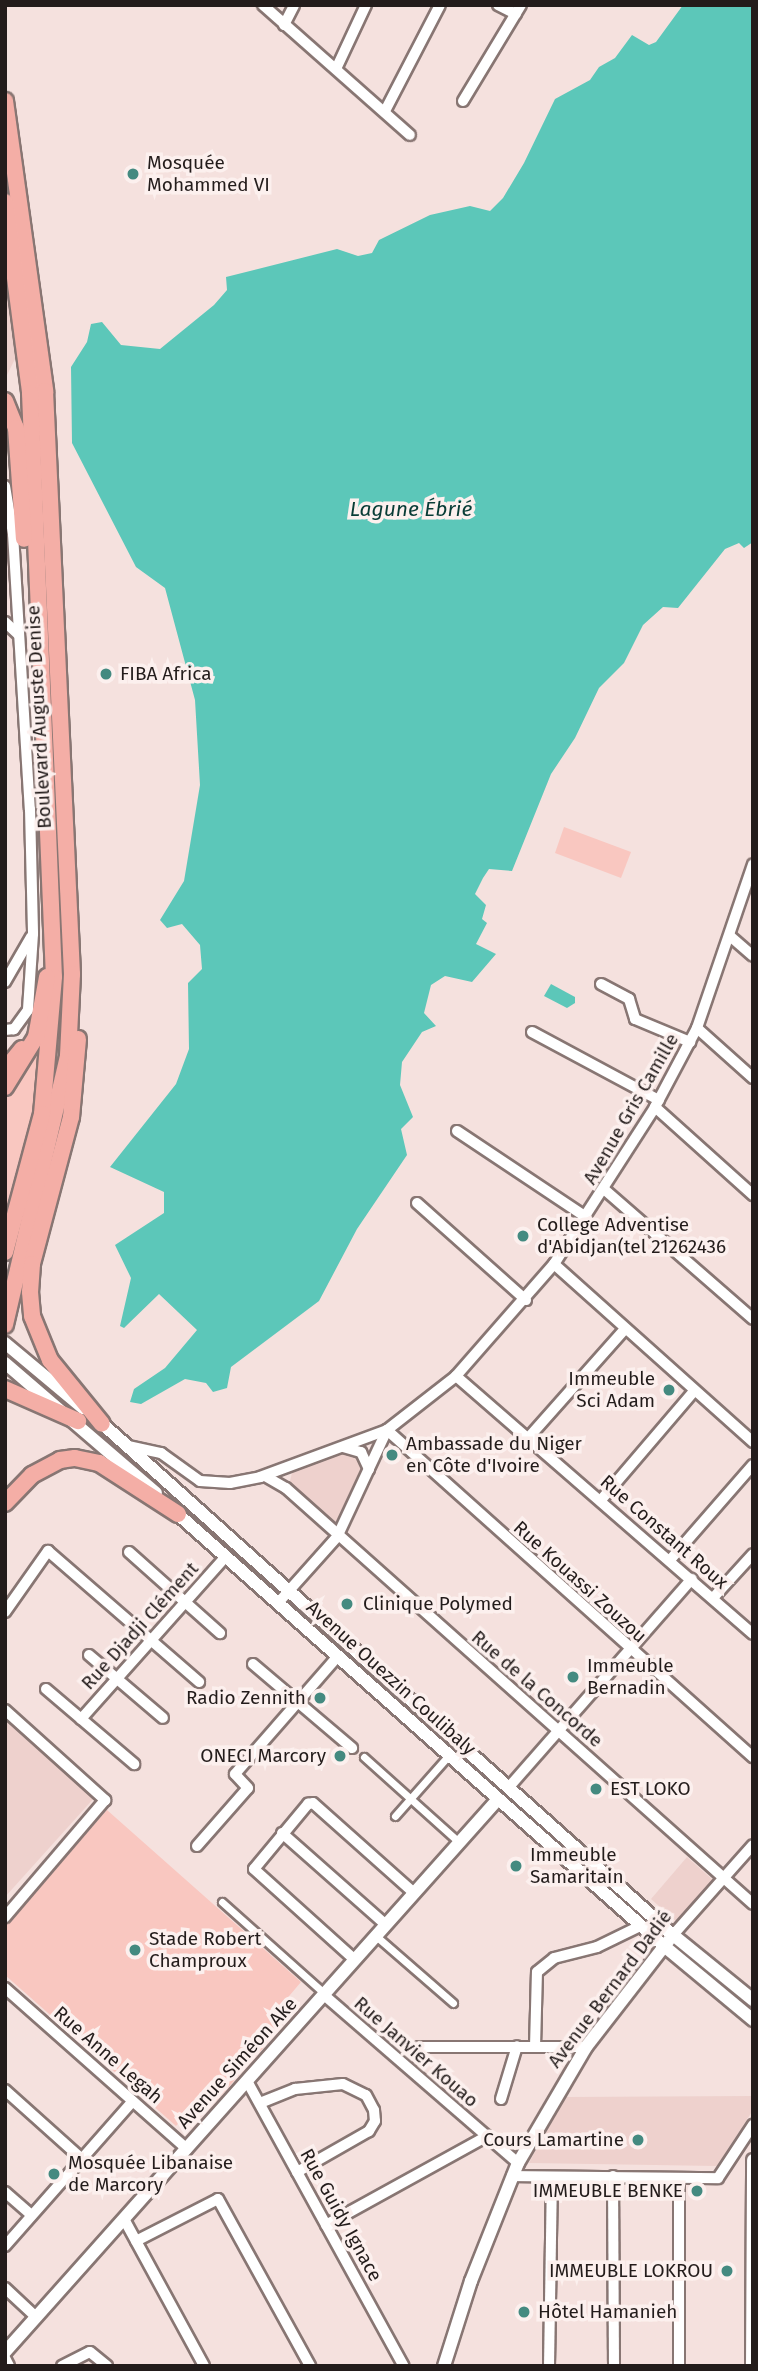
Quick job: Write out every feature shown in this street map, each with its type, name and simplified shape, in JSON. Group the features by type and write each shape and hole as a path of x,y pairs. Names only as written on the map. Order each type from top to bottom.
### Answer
{"highway":[{"name":"Boulevard Auguste Denise","path":"5,101 45,391 72,974 68,1056 5,1325"},
{"name":"Boulevard Auguste Denise","path":"5,202 30,393 37,649 53,951 52,1031 42,1114 5,1252"},
{"path":"5,401 16,428 37,649"},
{"path":"5,1087 29,1053 53,951"},
{"path":"72,974 77,1070 71,1117 32,1264 30,1292 32,1315 50,1360 102,1424"},
{"path":"5,1070 23,1047 41,1005"},
{"path":"5,1389 78,1421"},
{"path":"5,1503 32,1475 60,1460 75,1458 99,1463 178,1514"}],"street":[{"path":"263,5 410,135"},
{"path":"284,25 294,5"},
{"path":"336,69 366,5"},
{"path":"385,111 440,5"},
{"path":"463,101 518,10 498,5"},
{"path":"5,486 18,634 33,934 28,1010 14,1029 5,1030"},
{"path":"5,622 18,634"},
{"name":"Avenue Gris Camille","path":"128,1446 161,1453 200,1480 230,1483 265,1476 387,1430 456,1376 526,1300 554,1264 605,1190 657,1104 697,1028 753,864"},
{"path":"5,982 33,934"},
{"path":"730,936 753,956"},
{"path":"601,984 629,999 635,1018 690,1042"},
{"path":"697,1028 753,1078"},
{"path":"532,1032 657,1104 753,1195"},
{"path":"457,1131 586,1217"},
{"path":"605,1190 753,1319"},
{"path":"417,1203 526,1300"},
{"path":"554,1264 753,1442"},
{"path":"529,1437 625,1329"},
{"name":"Avenue Ouezzin Coulibaly","path":"5,1343 128,1446 673,1935 753,2000"},
{"name":"Avenue Ouezzin Coulibaly","path":"5,1363 78,1421 178,1514 640,1926 753,2020"},
{"name":"Rue Constant Roux","path":"456,1376 753,1634"},
{"path":"601,1500 694,1391"},
{"path":"278,1603 337,1537 387,1430"},
{"name":"Rue Kouassi Zouzou","path":"387,1430 753,1757"},
{"path":"343,1447 361,1452 369,1469"},
{"path":"286,1488 293,1465"},
{"path":"670,1560 753,1465"},
{"name":"Rue de la Concorde","path":"265,1476 286,1488 337,1537 753,1904"},
{"path":"5,1612 48,1551 199,1682"},
{"path":"129,1552 220,1633"},
{"path":"713,1598 753,1553"},
{"name":"Rue Djadji Clément","path":"81,1719 226,1556"},
{"path":"509,1787 692,1580"},
{"path":"89,1655 163,1718"},
{"path":"197,1846 248,1788 235,1774 338,1656"},
{"path":"253,1664 352,1748"},
{"path":"46,1689 134,1764"},
{"path":"5,1710 105,1800 5,1917"},
{"path":"395,1816 449,1755"},
{"path":"364,1758 460,1843"},
{"name":"Avenue Siméon Ake","path":"5,2352 498,1799"},
{"path":"355,1960 254,1869 282,1833 313,1803 414,1893"},
{"path":"282,1833 386,1926"},
{"name":"Avenue Bernard Dadié","path":"444,2366 512,2176 586,2047 673,1935 753,1844"},
{"path":"222,1902 324,1994"},
{"path":"535,2046 537,1972 554,1958 597,1947 640,1926"},
{"path":"376,1936 453,2003"},
{"name":"Rue Anne Legah","path":"5,1988 187,2148"},
{"name":"Rue Janvier Kouao","path":"324,1994 518,2163"},
{"path":"500,2099 517,2046"},
{"path":"419,2047 586,2047"},
{"name":"Rue Guidy Ignace","path":"247,2081 404,2366"},
{"path":"260,2103 295,2089 343,2084 366,2095 376,2121 369,2131 297,2172"},
{"path":"5,2090 82,2159"},
{"path":"5,2246 133,2101"},
{"path":"512,2176 721,2177 753,2125"},
{"path":"326,2225 487,2136"},
{"path":"752,2366 753,2160"},
{"path":"549,2366 552,2176"},
{"path":"613,2176 614,2366"},
{"path":"679,2178 679,2366"},
{"path":"5,2192 31,2216"},
{"path":"136,2241 218,2199 310,2366"},
{"path":"124,2219 204,2366"},
{"path":"5,2288 36,2316"},
{"path":"62,2366 90,2352 107,2366"},
{"path":"5,2358 9,2366"}],"shaded area":[{"path":"5,282 15,311 17,355 5,379"},
{"path":"564,827 631,852 621,878 555,853"},
{"path":"44,1043 33,1113 5,1223 5,1052 11,1045"},
{"path":"350,1449 365,1464 336,1527 289,1485 293,1469"},
{"path":"5,1717 95,1797 5,1897"},
{"name":"Stade Robert Champroux","path":"107,1810 301,1982 284,2002 280,2029 217,2100 190,2110 176,2126 5,1975 5,1926"},
{"path":"687,1857 713,1880 677,1922 651,1899"},
{"name":"Cours Lamartine","path":"753,2096 753,2110 717,2166 529,2163 565,2097"}],"water":[{"name":"Lagune Ébrié","path":"683,5 753,5 753,542 744,548 739,543 725,549 678,608 663,607 643,625 624,663 599,688 575,738 551,774 512,871 489,869 483,878 475,894 486,905 482,919 487,923 476,944 496,954 472,982 445,976 431,985 424,1013 436,1026 422,1032 402,1062 400,1085 413,1117 401,1129 407,1155 357,1229 319,1301 231,1367 227,1388 213,1392 206,1383 185,1379 141,1404 130,1402 134,1389 165,1368 197,1330 159,1294 124,1328 120,1326 131,1278 115,1245 164,1213 164,1192 110,1167 176,1084 189,1049 188,983 202,969 200,945 182,924 167,928 160,920 184,881 200,785 195,700 165,588 136,567 72,443 71,367 87,342 91,324 102,322 121,345 160,349 214,305 227,290 226,277 337,249 358,256 372,253 379,240 430,215 470,206 490,211 503,198 524,163 555,99 590,80 599,67 615,58 632,35 649,45 656,42"},
{"path":"551,984 575,997 575,1003 567,1008 544,996"}],"place":[{"name":"Mosquée Mohammed VI","path":"133,174"},
{"name":"FIBA Africa","path":"106,674"},
{"name":"College Adventise d'Abidjan(tel 21262436","path":"523,1236"},
{"name":"Immeuble Sci Adam","path":"669,1390"},
{"name":"Ambassade du Niger en Côte d'Ivoire","path":"392,1455"},
{"name":"Clinique Polymed","path":"347,1604"},
{"name":"Immeuble Bernadin","path":"573,1677"},
{"name":"Radio Zennith","path":"320,1698"},
{"name":"ONECI Marcory","path":"340,1756"},
{"name":"EST LOKO","path":"596,1789"},
{"name":"Immeuble Samaritain","path":"516,1866"},
{"name":"Stade Robert Champroux","path":"135,1950"},
{"name":"Cours Lamartine","path":"638,2140"},
{"name":"Mosquée Libanaise de Marcory","path":"54,2174"},
{"name":"IMMEUBLE BENKE","path":"697,2191"},
{"name":"IMMEUBLE LOKROU","path":"727,2271"},
{"name":"Hôtel Hamanieh","path":"524,2312"}]}
